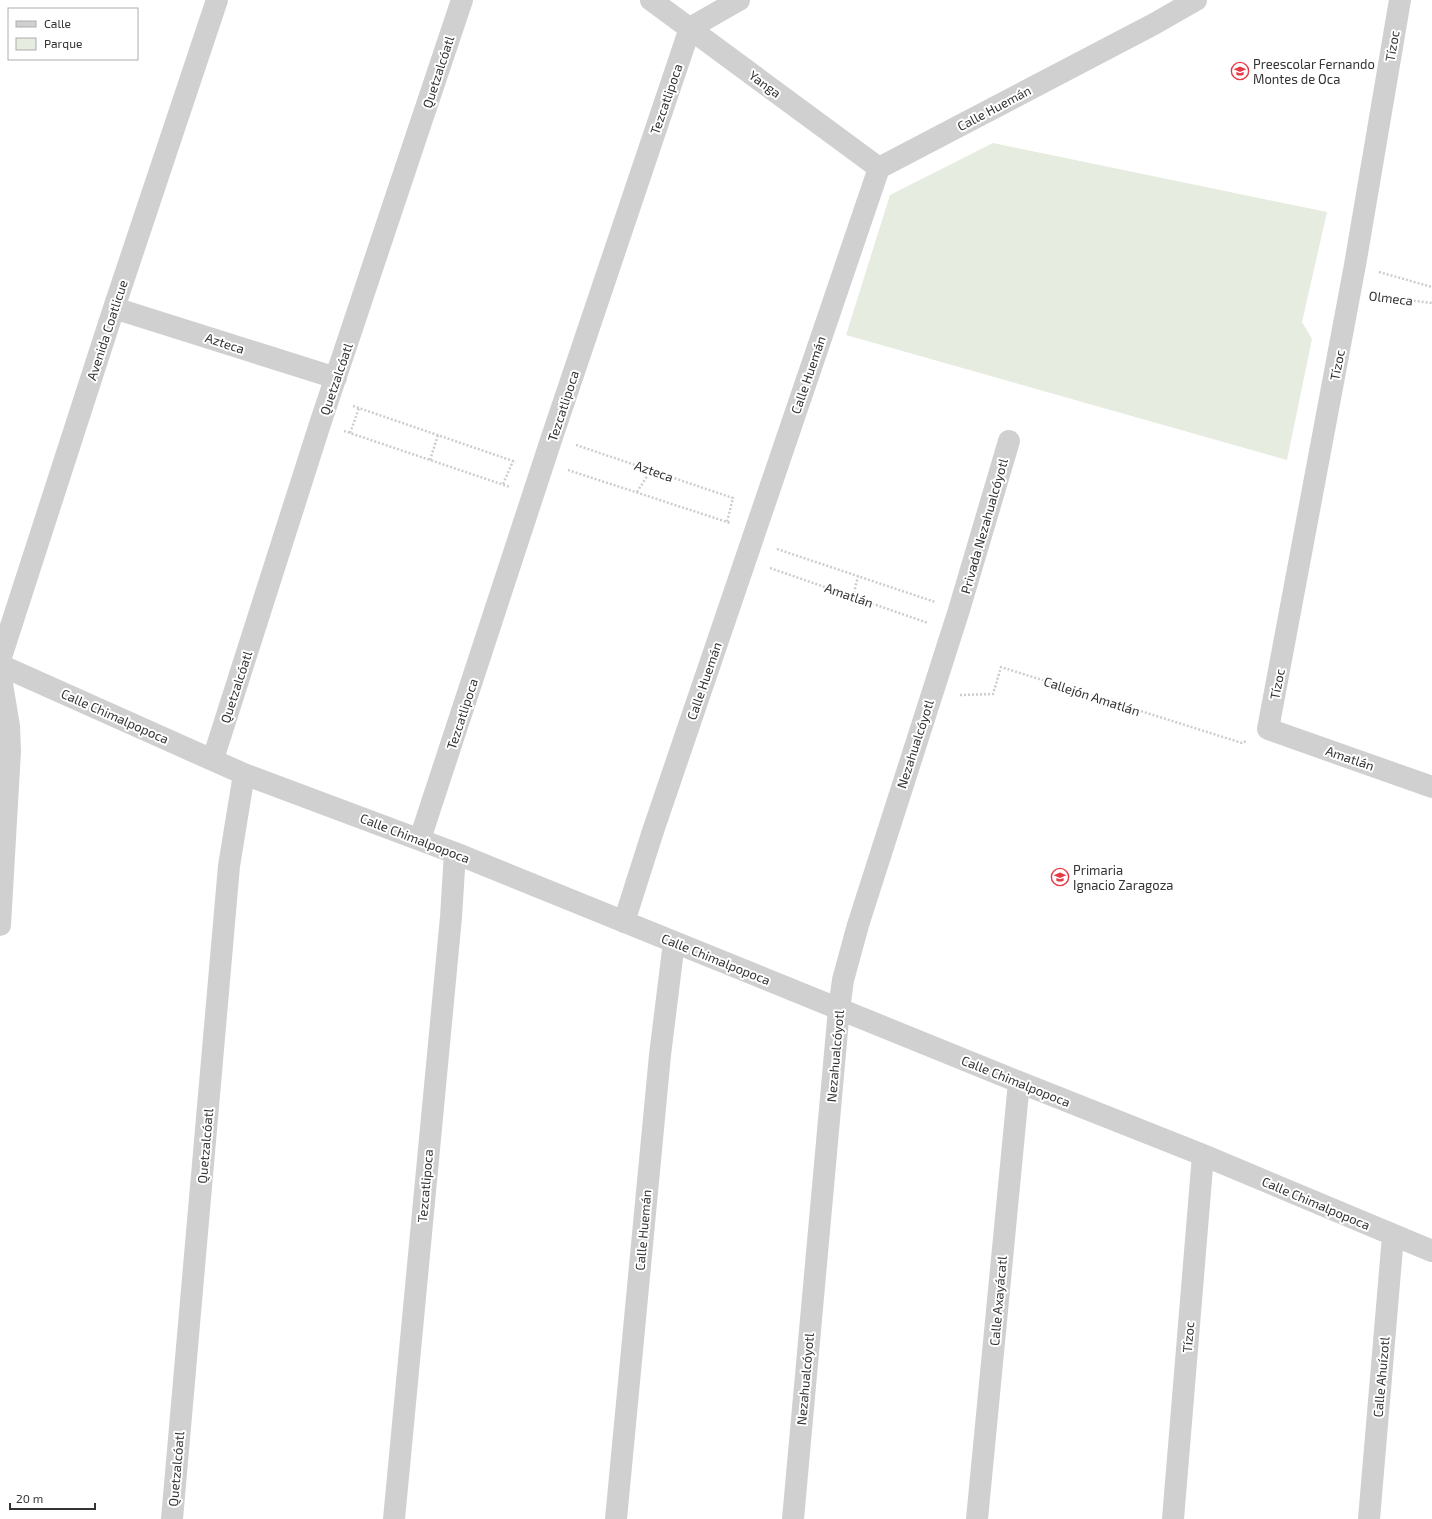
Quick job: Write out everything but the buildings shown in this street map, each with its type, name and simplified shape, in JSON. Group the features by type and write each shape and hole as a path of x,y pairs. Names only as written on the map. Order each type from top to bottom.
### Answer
{"street":[{"name":"Avenida Coatlicue","path":"0,660 114,308 217,0"},
{"name":"Quetzalcóatl","path":"213,759 320,424 462,0"},
{"name":"Yanga","path":"651,0 879,168"},
{"path":"690,28 739,0"},
{"name":"Calle Huemán","path":"624,922 652,831 879,168 1154,24 1196,0"},
{"name":"Tízoc","path":"1268,729 1350,294 1400,0"},
{"name":"Tezcatlipoca","path":"420,840 552,437 690,28"},
{"name":"Azteca","path":"114,308 333,388"},
{"name":"Privada Nezahualcóyotl","path":"959,610 1009,441"},
{"name":"Nezahualcóyotl","path":"793,1519 839,1009 843,980 858,925 959,610"},
{"name":"Calle Chimalpopoca","path":"0,665 244,774 455,853 1203,1155 1432,1251"},
{"path":"0,672 9,726 10,751 0,924"},
{"name":"Amatlán","path":"1268,729 1432,787"},
{"name":"Quetzalcóatl","path":"172,1519 229,866 244,774"},
{"name":"Tezcatlipoca","path":"394,1519 451,917 455,853"},
{"name":"Calle Huemán","path":"616,1519 659,1063 674,942"},
{"name":"Calle Axayácatl","path":"977,1519 1019,1082"},
{"name":"Tízoc","path":"1172,1519 1203,1155"},
{"name":"Calle Ahuízotl","path":"1369,1519 1394,1236"}],"path":[{"name":"Olmeca","path":"1355,265 1432,288"},
{"name":"Olmeca","path":"1350,294 1432,303"},
{"name":"Azteca","path":"333,388 359,408 438,435 513,460 543,466 637,492 727,522 750,544"},
{"path":"350,433 359,408"},
{"path":"320,424 534,494"},
{"path":"430,460 438,435"},
{"name":"Azteca","path":"552,437 732,498 727,522"},
{"path":"503,484 513,460"},
{"path":"637,492 651,470"},
{"name":"Amatlán","path":"750,544 858,576 959,610"},
{"name":"Amatlán","path":"750,544 853,597 952,632"},
{"path":"853,597 858,576"},
{"name":"Callejón Amatlán","path":"931,696 993,694 1002,667 1242,743 1268,729"}],"green space":[{"path":"993,143 1327,212 1302,322 1312,339 1287,460 846,335 890,195"}],"place":[{"name":"Preescolar Fernando Montes de Oca","path":"1240,71"},
{"name":"Primaria Ignacio Zaragoza","path":"1060,877"}]}
